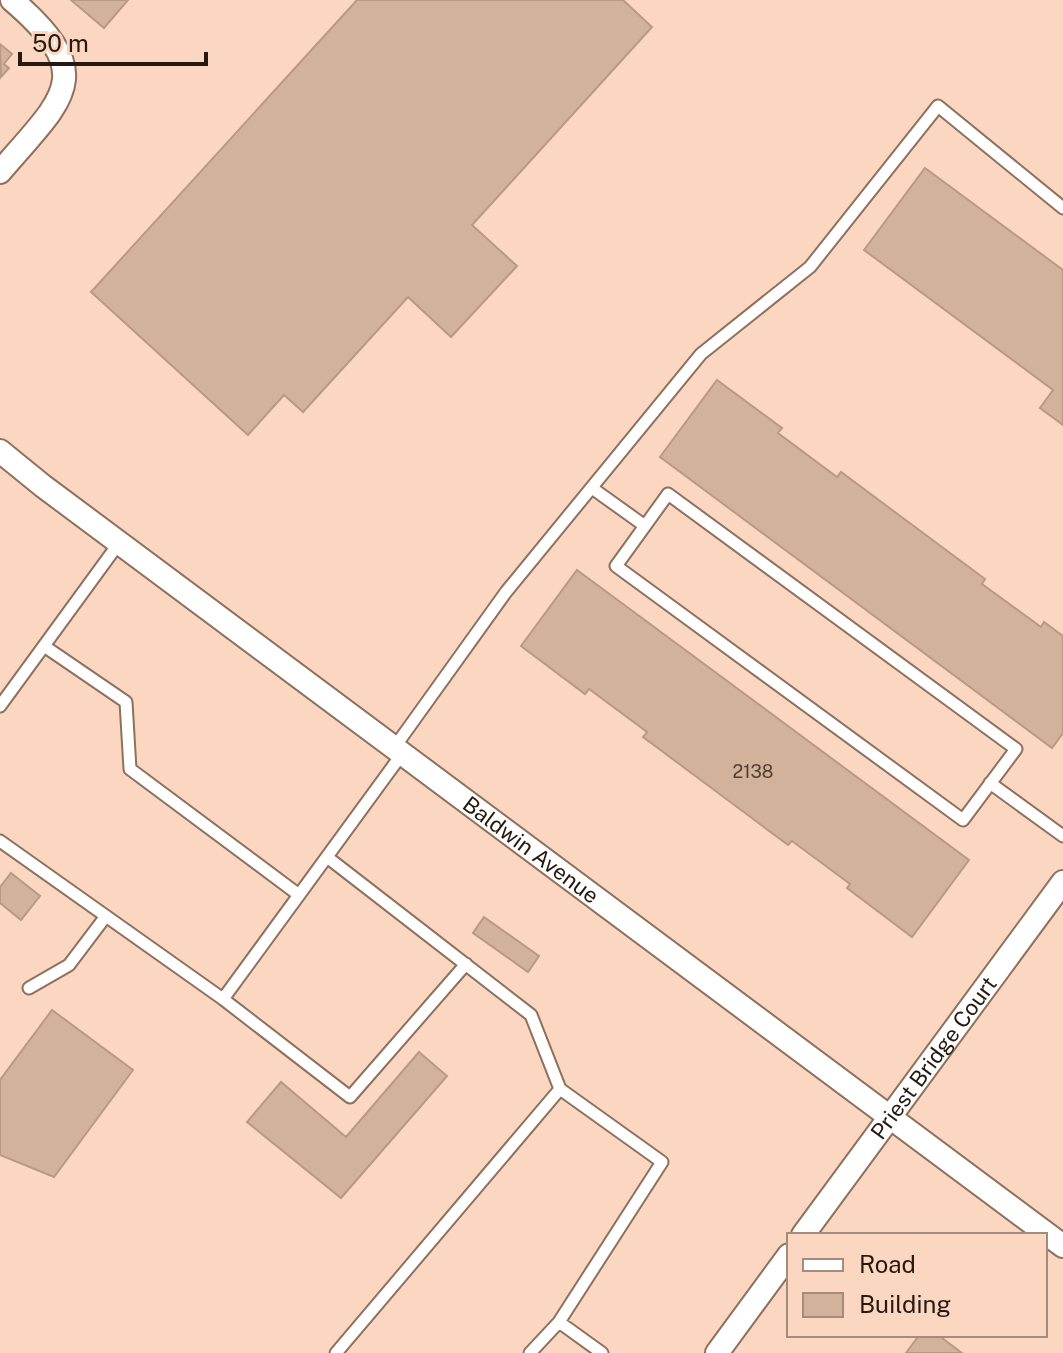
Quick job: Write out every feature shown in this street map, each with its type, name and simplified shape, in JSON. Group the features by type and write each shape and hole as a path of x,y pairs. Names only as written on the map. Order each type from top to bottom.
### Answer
{"street":[{"path":"0,172 57,106 63,87 64,63 55,44 37,22 12,0"},
{"name":"Baldwin Avenue","path":"0,452 1045,1233"},
{"name":"Priest Bridge Court","path":"804,1233 1063,882"},
{"path":"717,1353 787,1258"}],"lane":[{"path":"223,999 327,857 506,592 701,354 810,267 938,106 1063,208"},
{"path":"592,488 645,526"},
{"path":"668,494 1016,749 990,783 963,820 616,566 668,494"},
{"path":"0,706 119,543"},
{"path":"44,646 126,702 130,769 299,895"},
{"path":"990,783 1063,836"},
{"path":"0,841 223,999 350,1097 466,964"},
{"path":"327,857 531,1015 560,1089 662,1162 559,1322 530,1353"},
{"path":"29,988 69,965 106,916"},
{"path":"336,1353 560,1089"},
{"path":"559,1322 602,1353"}],"building":[{"path":"71,0 128,0 104,28"},
{"path":"357,0 623,0 652,27 472,225 517,266 451,337 408,297 303,412 284,395 248,435 91,292"},
{"path":"0,44 12,54 4,64 9,68 1,77"},
{"path":"925,168 1063,270 1063,425 1040,408 1053,390 864,250"},
{"path":"717,380 782,428 778,433 837,477 841,472 985,579 982,584 1041,627 1044,622 1063,636 1063,733 1052,748 660,457"},
{"path":"577,570 969,860 912,937 847,888 850,884 792,841 788,845 643,737 647,732 589,689 585,694 521,646"},
{"path":"11,873 40,896 21,920 0,903 0,887"},
{"path":"484,917 539,956 528,972 473,933"},
{"path":"52,1010 133,1070 54,1177 0,1155 0,1080"},
{"path":"419,1052 447,1076 341,1198 247,1122 281,1082 346,1137"},
{"path":"941,1337 962,1353 906,1353 917,1338"}]}
